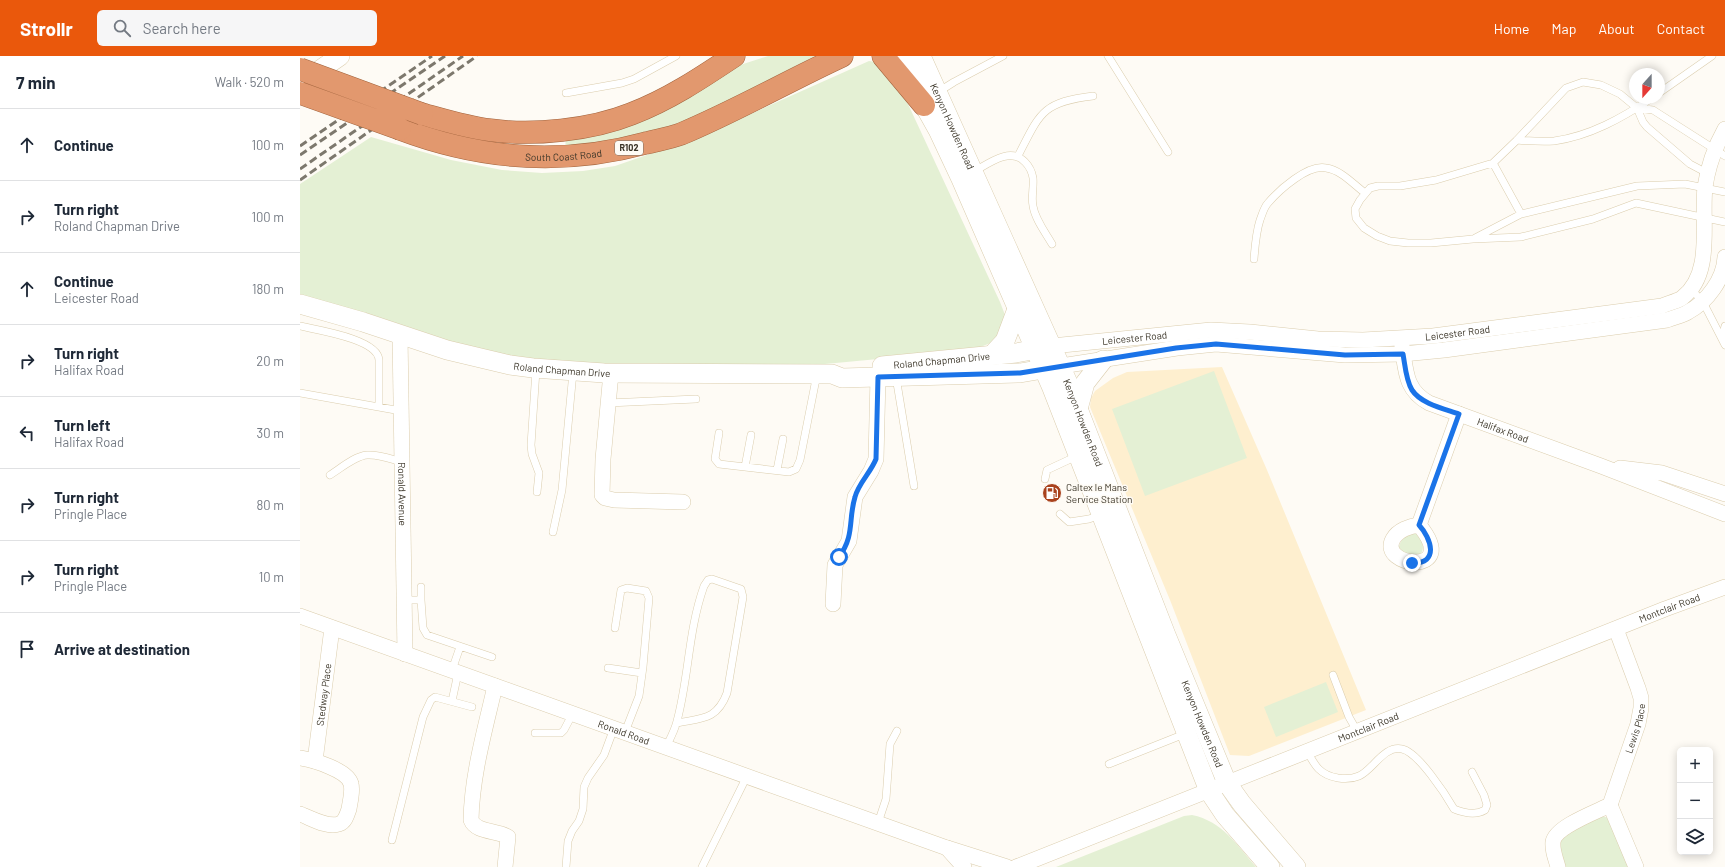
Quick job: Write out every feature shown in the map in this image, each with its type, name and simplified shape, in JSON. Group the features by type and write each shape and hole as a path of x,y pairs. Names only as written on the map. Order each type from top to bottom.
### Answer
{"highway":[{"path":"300,69 422,114 450,122 491,130 523,132 596,125 630,114 675,94 727,59 748,56"},
{"name":"South Coast Road","path":"300,92 400,130 452,146 496,155 559,158 619,150 680,134 842,56"},
{"path":"883,56 931,99"}],"street":[{"path":"300,84 340,56"},
{"name":"Kenyon Howden Road","path":"902,56 916,82 931,99"},
{"name":"Kenyon Howden Road","path":"920,56 938,130 967,175 1044,348 1158,638 1187,733 1209,791 1225,815 1270,867"},
{"name":"Leicester Road","path":"1044,348 1210,330 1250,332 1318,339 1401,339 1662,306 1680,299 1691,289 1699,276 1703,260 1703,218 1707,173 1720,153 1725,129"},
{"name":"Kenyon Howden Road","path":"967,175 1017,309 1044,348"},
{"name":"Leicester Road","path":"1052,368 1176,348 1216,344 1345,355 1403,354 1444,350 1667,320 1687,313 1703,302 1723,277 1725,257"},
{"name":"Roland Chapman Drive","path":"300,304 363,322 447,350 510,365 536,369 611,373 824,374 842,378 1020,373 1052,368"},
{"path":"992,355 1005,341 1017,309"},
{"name":"Ronald Avenue","path":"400,335 405,654"},
{"name":"Halifax Road","path":"1401,339 1408,380 1412,390 1419,397 1429,403 1601,466 1725,514"},
{"name":"Roland Chapman Drive","path":"824,374 842,369 992,355 1044,348"},
{"path":"1078,409 1085,383 1103,360"},
{"name":"Kenyon Howden Road","path":"1052,368 1078,409 1086,452"},
{"path":"611,373 603,459 602,495 605,498 614,500 682,502"},
{"path":"833,604 835,566 849,541 855,497 871,471 876,459 887,377"},
{"path":"1419,525 1459,414"},
{"name":"Halifax Road","path":"1601,466 1662,473 1725,494"},
{"name":"Montclair Road","path":"1016,867 1723,586"},
{"name":"Ronald Road","path":"300,616 947,848 1007,867"},
{"name":"Stedway Place","path":"315,761 332,628"},
{"name":"Lewis Place","path":"1610,805 1638,724 1641,708 1641,698 1638,688 1616,629"},
{"name":"Kenyon Howden Road","path":"1158,638 1227,783 1242,804 1296,867"},
{"path":"495,686 480,754 472,800 471,820 478,828 502,833 508,837 505,867"},
{"path":"300,758 315,761 342,773 348,778 351,784 348,813 340,823 326,824 300,814"},
{"path":"1558,867 1553,849 1553,841 1555,836 1563,829 1610,805 1636,867"},
{"name":"Ronald Road","path":"947,848 964,867"}],"lane":[{"path":"566,93 622,83 634,79 676,56"},
{"path":"931,99 967,75 1004,56"},
{"path":"1108,56 1168,152"},
{"path":"1665,89 1712,56"},
{"path":"1707,173 1690,164 1647,127 1643,122 1637,108 1620,94 1601,85 1583,82 1566,88 1493,163 1436,180 1400,186 1378,186 1370,188 1355,209 1356,218 1364,228 1377,236 1390,241 1408,244 1431,244 1473,239 1502,239 1542,233 1593,219 1636,203 1725,222"},
{"path":"1018,156 1039,117 1044,112 1053,106 1071,99 1093,96"},
{"path":"1517,140 1553,141 1582,135 1613,122 1643,104"},
{"path":"1637,108 1653,110 1659,113 1720,153"},
{"path":"967,175 1000,157 1013,155 1018,156 1028,164 1033,178 1033,206 1052,244"},
{"path":"1493,163 1521,214"},
{"path":"1254,259 1260,220 1267,204 1298,176 1312,169 1326,167 1338,172 1365,193"},
{"path":"1473,239 1521,214 1637,186 1673,184 1725,192"},
{"path":"1691,289 1703,302 1725,345"},
{"path":"300,326 359,341 379,354 379,407"},
{"path":"1722,338 1725,326"},
{"path":"536,369 531,445 532,454 539,473 537,492"},
{"path":"553,532 562,490 573,372"},
{"path":"719,433 715,455 717,462 789,472 796,469 824,374"},
{"path":"887,377 914,486"},
{"path":"300,393 401,411"},
{"path":"608,403 696,399"},
{"path":"745,467 751,435"},
{"path":"777,470 783,438"},
{"path":"1045,479 1047,470 1086,452"},
{"path":"330,475 357,459 367,455 385,457 402,462"},
{"path":"1060,514 1069,522 1089,519 1109,511"},
{"path":"666,747 677,723 690,640 704,586 708,580 712,579 741,589 743,597 727,693 724,701 720,709 716,712 677,723"},
{"path":"421,587 423,628 427,634 460,647 492,657"},
{"path":"566,867 568,841 572,831 579,821 583,809 584,787 608,746 620,730 639,696 649,598 646,591 627,588 621,590 615,628"},
{"path":"404,600 421,600"},
{"path":"452,701 455,672 460,647"},
{"path":"608,668 642,673"},
{"path":"1332,675 1356,731"},
{"path":"392,840 425,711 433,698 452,701 472,707"},
{"path":"535,733 561,733 573,713"},
{"path":"878,823 886,799 890,744 897,731"},
{"path":"1109,764 1187,733"},
{"path":"1307,751 1320,771 1326,776 1347,779 1360,776 1389,752 1397,749 1407,751 1442,788 1454,809 1460,812 1476,814 1485,810 1487,805 1484,795 1472,772"},
{"path":"702,867 747,776"}],"shaded area":[{"path":"1222,367 1267,470 1366,710 1249,756 1230,755 1170,600 1090,407 1091,398 1095,391 1113,378 1127,372"}],"green space":[{"path":"768,56 815,56 722,104 674,125 618,141 565,147 566,139 737,66"},
{"path":"869,61 876,62 884,70 908,104 1000,302 1007,320 993,342 973,350 804,366 580,364 497,356 300,296 300,184 371,137 451,160 502,170 542,173 583,171 615,166 699,137"},
{"path":"1214,371 1247,458 1145,496 1112,409"},
{"path":"1415,529 1423,545 1422,552 1420,555 1403,553 1399,547 1401,541"},
{"path":"1326,682 1338,712 1276,737 1264,707"},
{"path":"1192,815 1203,818 1220,828 1235,842 1256,867 1056,867 1184,816"},
{"path":"1600,816 1610,818 1632,867 1563,867 1558,842 1561,835"}],"railway":[{"path":"300,146 432,56"},
{"path":"300,155 445,56"},
{"path":"300,169 463,56"},
{"path":"300,180 477,56"}],"place":[{"name":"Caltex le Mans Service Station","path":"1052,493"}],"route":[{"path":"839,557 849,541 856,493 871,471 876,459 878,377 1020,373 1196,345 1216,344 1345,355 1403,354 1408,380 1412,390 1419,397 1429,403 1459,414 1419,525 1428,538 1431,551 1429,557 1424,561 1412,563"}]}
